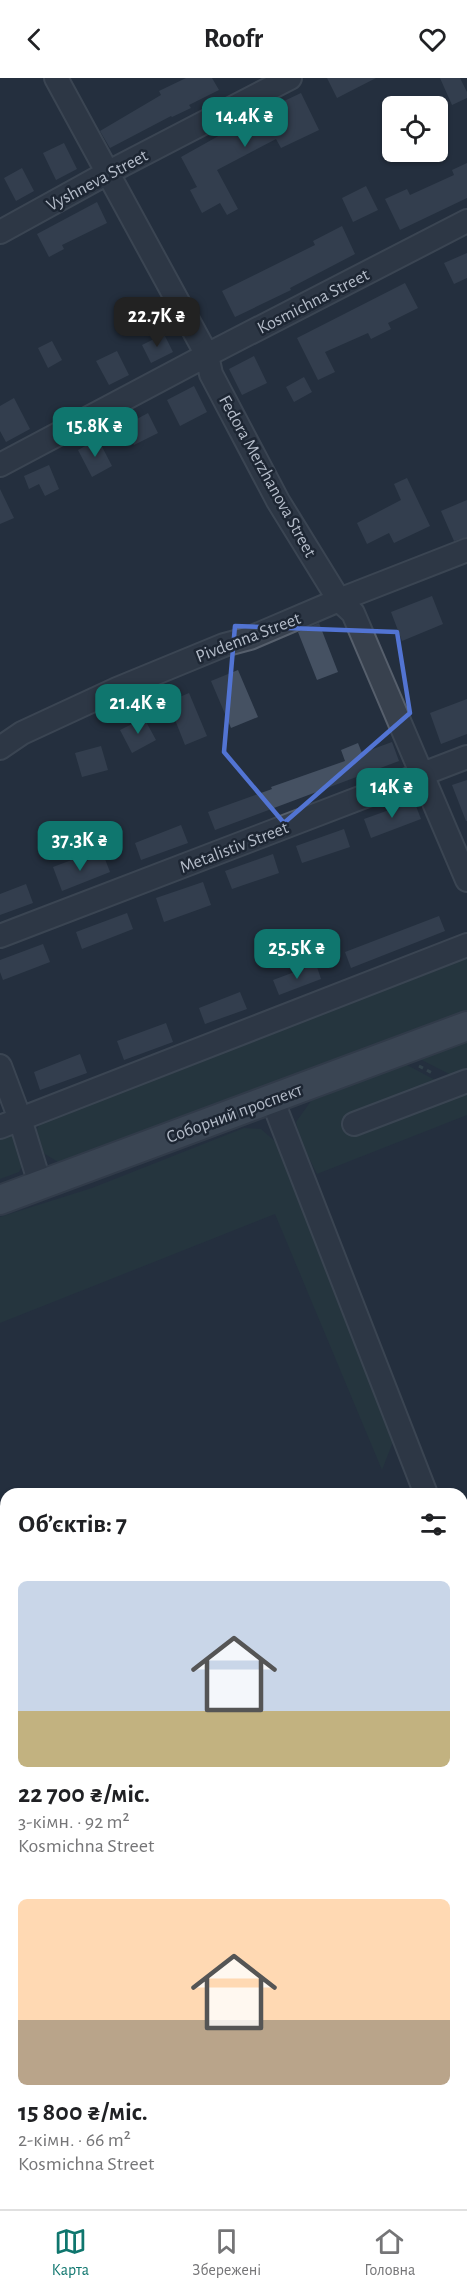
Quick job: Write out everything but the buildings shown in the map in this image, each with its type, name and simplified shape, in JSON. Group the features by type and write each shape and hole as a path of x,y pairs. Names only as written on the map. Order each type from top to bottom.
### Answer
{"main road":[{"name":"Соборний проспект","path":"0,1200 467,1026"}],"street":[{"name":"Fedora Merzhanova Street","path":"56,78 207,355 211,374 278,501 339,600 353,613 467,880"},
{"name":"Vyshneva Street","path":"0,232 109,172 290,78"},
{"name":"Kosmichna Street","path":"0,465 467,221"},
{"name":"Pivdenna Street","path":"0,748 22,733 117,689 467,550"},
{"name":"Metalistiv Street","path":"0,936 467,757"},
{"path":"10,1123 467,945"},
{"path":"0,1066 10,1123 40,1184"},
{"path":"354,1124 462,1083"},
{"path":"272,1099 424,1488"}],"path":[{"path":"393,1054 462,1083"}],"highlighted area":[{"path":"235,626 397,632 410,713 284,823 224,752"}],"green space":[{"path":"467,951 467,1013 251,1095 58,1162 36,1146 36,1131 43,1119"},
{"path":"467,1042 467,1071 453,1076 420,1059"},
{"path":"405,1064 437,1081 344,1118 344,1124 467,1089 467,1115 317,1174 300,1140 296,1122 311,1101"},
{"path":"15,1125 26,1159 19,1172 0,1179 0,1131"},
{"path":"244,1128 261,1129 277,1143 396,1434 382,1470 275,1214 0,1323 0,1217 92,1188"}]}
